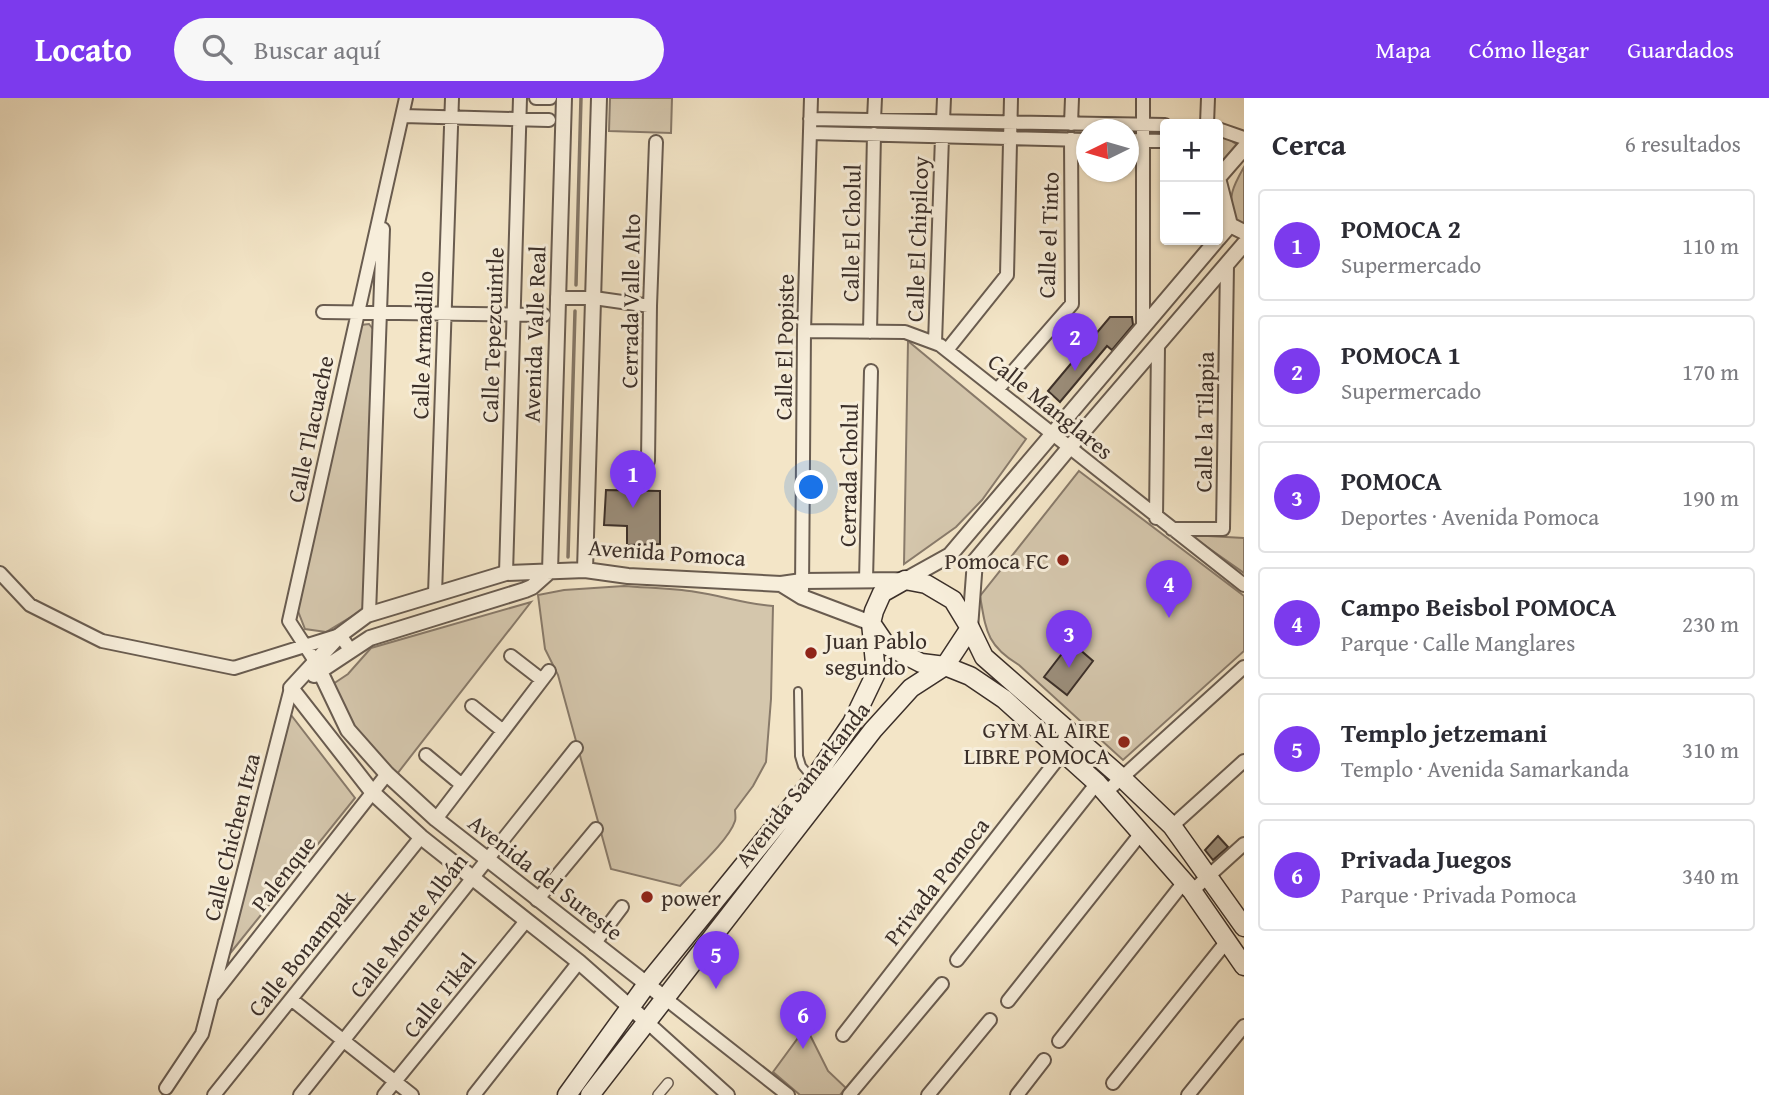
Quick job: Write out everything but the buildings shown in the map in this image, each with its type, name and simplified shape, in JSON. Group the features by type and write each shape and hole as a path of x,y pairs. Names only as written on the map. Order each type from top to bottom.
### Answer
{"main road":[{"name":"Avenida Samarkanda","path":"568,1095 647,984 813,780 852,723 876,673 871,623 882,593 905,580"},
{"name":"Avenida Pomoca","path":"905,580 926,584 953,600 984,657 1122,778 1172,826 1244,927"},
{"name":"Avenida Pomoca","path":"871,623 887,645 921,663 944,666 970,676 1004,699 1063,752 1101,787 1188,886 1244,966"},
{"name":"Avenida Samarkanda","path":"590,1095 873,730 911,688 944,666 970,628"},
{"path":"744,862 760,875"}],"street":[{"name":"Calle Tlacuache","path":"318,665 289,621 406,98"},
{"name":"Calle Armadillo","path":"435,594 452,98"},
{"name":"Calle Tepezcuintle","path":"506,573 520,98"},
{"path":"536,98 550,98"},
{"name":"Avenida Valle Real","path":"550,571 564,98"},
{"path":"585,570 599,98"},
{"name":"Calle El Popiste","path":"802,597 804,331 811,98"},
{"path":"874,120 875,98"},
{"path":"943,121 944,98"},
{"path":"947,350 1007,275 1011,98"},
{"path":"1071,124 1072,98"},
{"path":"1139,132 1142,125 1143,98"},
{"path":"1207,119 1208,98"},
{"path":"403,116 549,120"},
{"path":"810,118 1160,125"},
{"path":"1223,132 1244,138"},
{"path":"810,133 1076,139"},
{"name":"Calle El Cholul","path":"870,331 874,134"},
{"name":"Calle El Chipilcoy","path":"935,342 942,137"},
{"name":"Calle el Tinto","path":"997,390 1072,304 1072,139"},
{"path":"1139,141 1160,141"},
{"name":"Cerrada Valle Alto","path":"648,461 656,142"},
{"path":"1223,171 1244,148"},
{"path":"1137,182 1143,328"},
{"path":"1219,182 1230,225 1244,232"},
{"name":"Calle Tlacuache","path":"369,614 384,201"},
{"name":"Avenida Samarkanda","path":"1223,234 1230,225"},
{"path":"970,628 975,561 1244,244"},
{"name":"Avenida Samarkanda","path":"905,580 950,555 1214,245"},
{"name":"Calle la Tilapia","path":"1172,529 1223,529 1227,265"},
{"path":"557,298 594,298 650,306"},
{"path":"1166,301 1185,315"},
{"path":"323,312 544,315"},
{"name":"Calle Manglares","path":"804,331 905,332 935,342 1244,585"},
{"path":"1156,518 1157,346"},
{"name":"Cerrada Cholul","path":"866,580 871,371"},
{"name":"Avenida Pomoca","path":"290,688 318,665 340,635 369,614 506,573 585,570 628,576 781,584 802,581 905,580"},
{"name":"Avenida Pomoca","path":"318,665 351,651 370,638 525,590 550,571"},
{"path":"0,573 30,605 102,641 234,668 340,635 351,651"},
{"name":"Avenida Pomoca","path":"781,584 802,597 871,623"},
{"path":"436,819 546,676 511,656"},
{"name":"Avenida del Sureste","path":"318,665 348,730 387,774 436,819 788,1095"},
{"path":"957,960 1101,787 1122,778 1244,667"},
{"name":"Avenida del Sureste","path":"290,688 373,793 472,880 579,962 647,1022"},
{"name":"Calle Chichen Itza","path":"166,1088 202,1034 290,688"},
{"path":"1020,714 1032,700"},
{"path":"472,706 503,731"},
{"name":"Calle Monte Albán","path":"300,1095 576,748"},
{"name":"Privada Pomoca","path":"843,1035 1063,752"},
{"path":"426,755 462,785"},
{"path":"1172,826 1244,761"},
{"name":"Palenque","path":"211,997 387,774"},
{"path":"537,900 596,829"},
{"path":"1008,1002 1142,832"},
{"name":"Calle Bonampak","path":"214,1095 421,837"},
{"path":"1059,1041 1188,886 1208,877 1244,844"},
{"path":"594,944 622,907"},
{"name":"Calle Tikal","path":"384,1095 526,921"},
{"path":"1113,1083 1227,942"},
{"path":"474,1095 579,962"},
{"path":"849,1095 942,984"},
{"path":"291,999 412,1095"},
{"path":"928,1095 990,1020"},
{"path":"647,1022 728,1095"},
{"path":"1188,1095 1244,1026"},
{"path":"1017,1095 1044,1060"},
{"path":"658,1095 668,1083"}],"lane":[{"path":"798,691 799,756 802,766 813,780"}],"shaded area":[{"path":"610,98 672,98 671,133 609,131"},
{"path":"1223,137 1239,146 1223,164"},
{"path":"1244,167 1244,225 1234,220 1231,198"},
{"path":"369,324 373,329 364,609 326,632 305,629 296,606 361,325"},
{"path":"908,341 1026,439 982,500 956,527 904,564"},
{"path":"1079,471 1244,596 1244,651 1123,760 1019,665 1000,651 986,628 980,596"},
{"path":"1190,535 1244,538 1244,573"},
{"path":"624,586 687,591 773,606 771,699 766,762 753,786 735,810 735,821 726,837 680,886 611,869 558,675 545,649 538,595 564,590"},
{"path":"531,602 397,774 349,729 330,686 348,674 371,648"},
{"path":"288,711 355,798 228,956"},
{"path":"806,1027 828,1071 846,1088 840,1095 800,1095 773,1072"}],"waterway":[{"path":"576,285 581,98"},
{"path":"568,557 575,311"}],"place":[{"name":"POMOCA 1","path":"1075,371"},
{"name":"POMOCA 2","path":"633,508"},
{"name":"Pomoca FC","path":"1063,560"},
{"name":"Campo Beisbol POMOCA","path":"1169,618"},
{"name":"Juan Pablo segundo","path":"811,653"},
{"name":"POMOCA","path":"1069,668"},
{"name":"GYM AL AIRE LIBRE POMOCA","path":"1124,742"},
{"name":"power","path":"647,897"},
{"name":"Templo jetzemani","path":"716,989"},
{"name":"Privada Juegos","path":"803,1049"}]}
